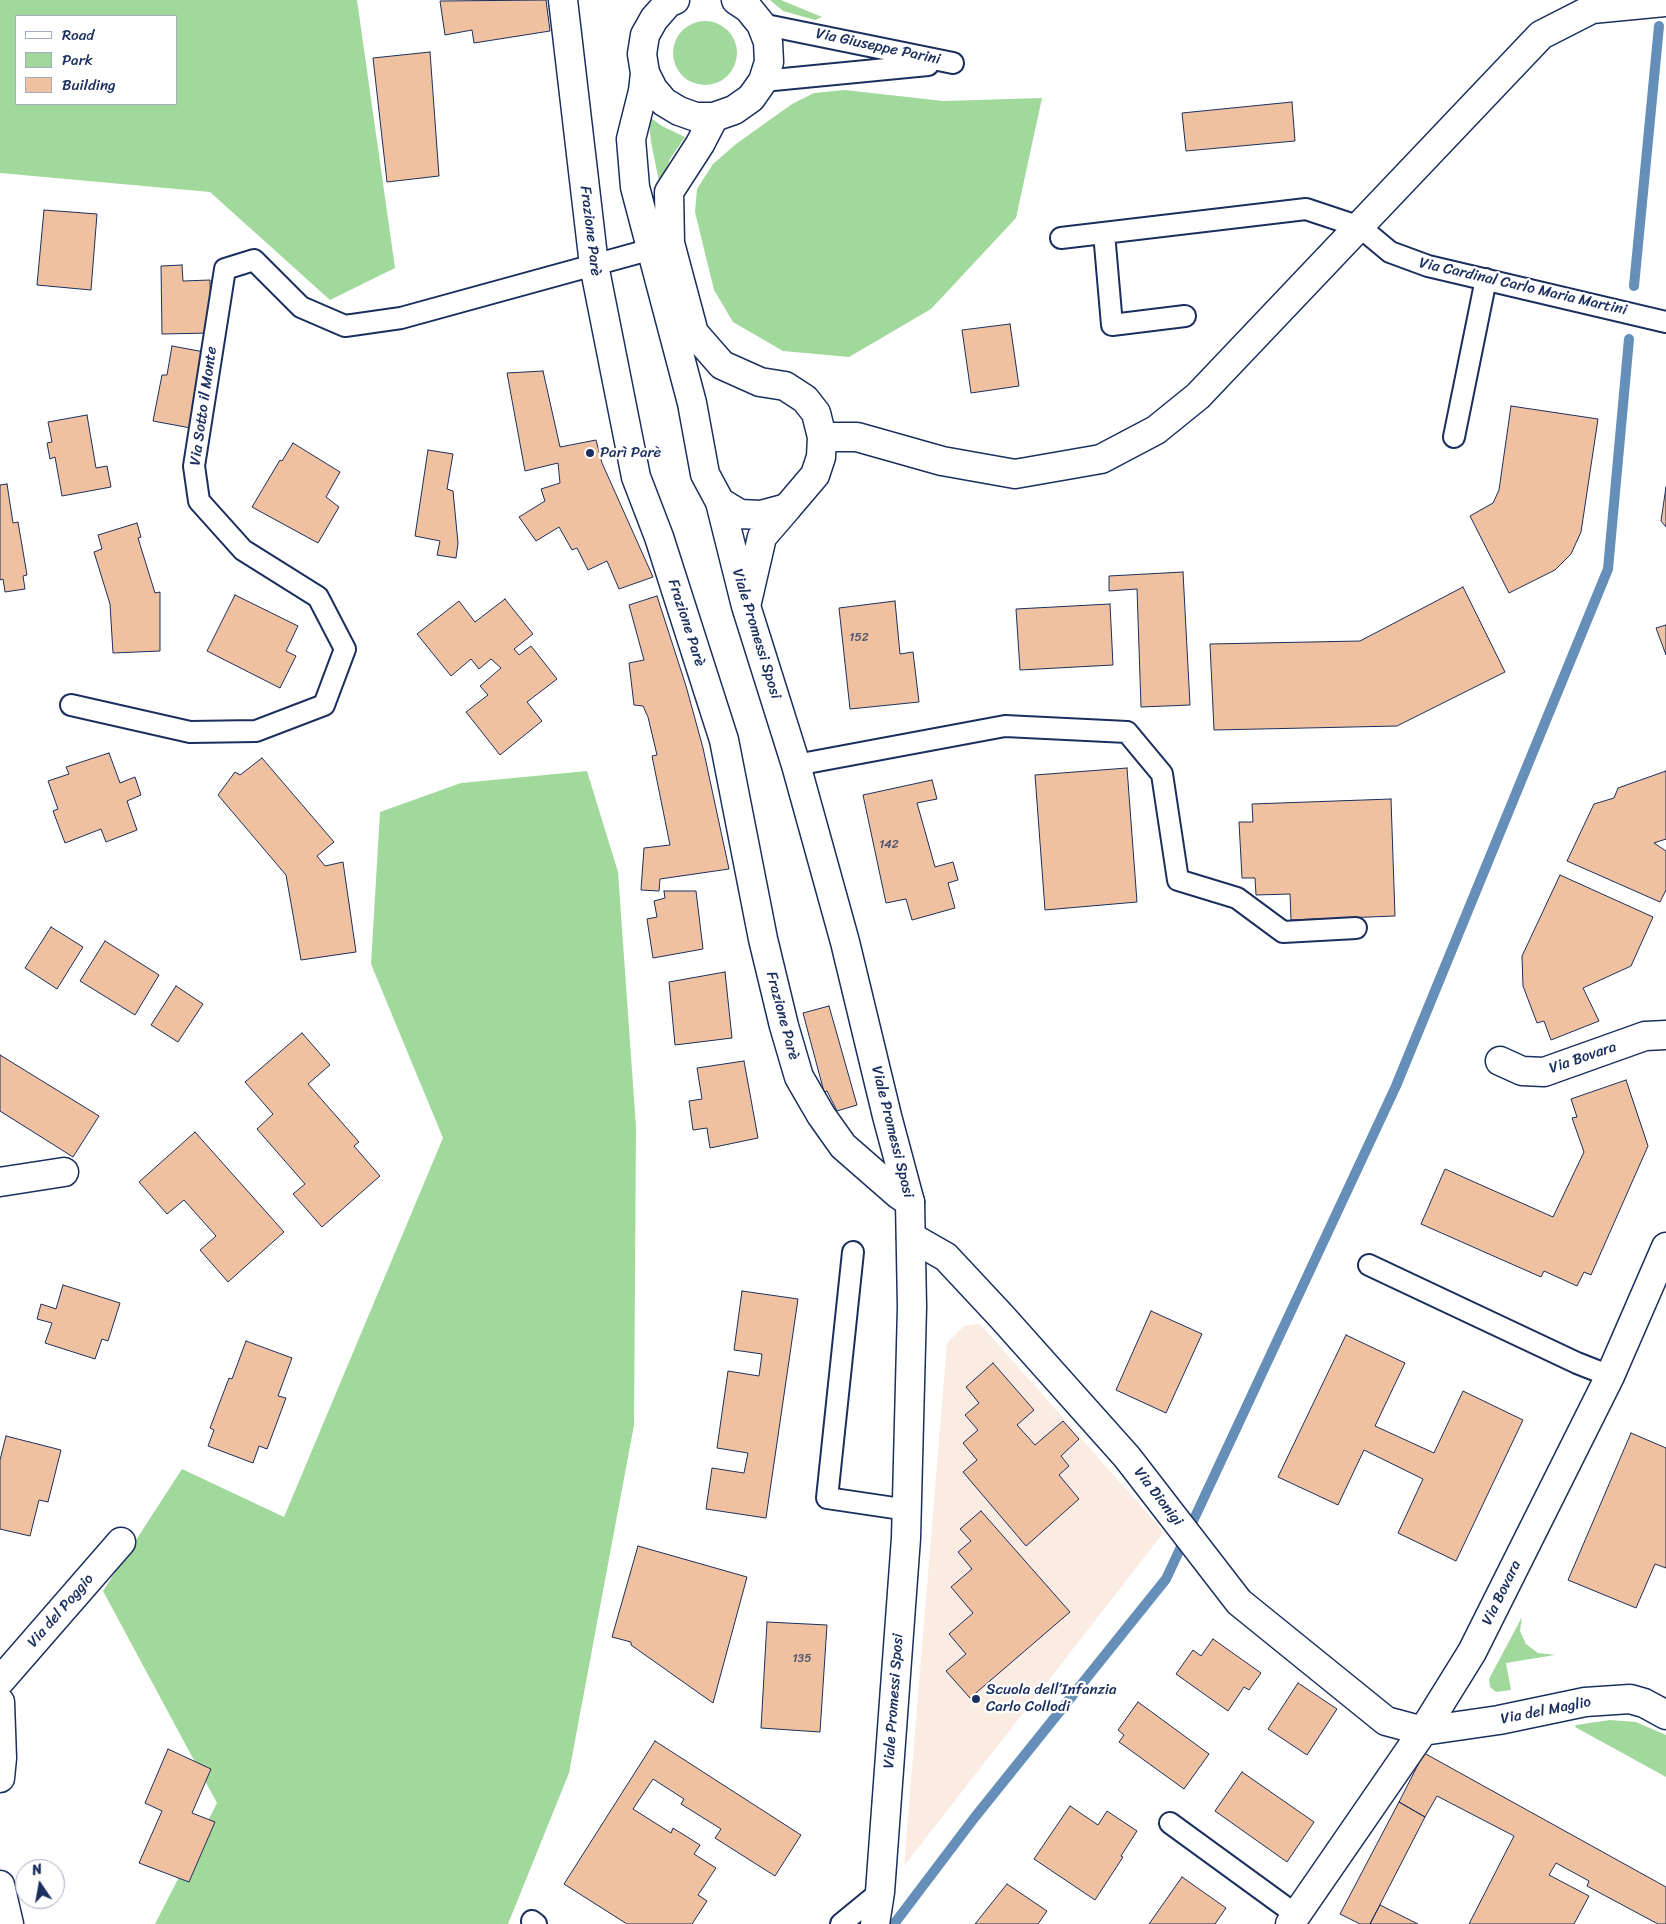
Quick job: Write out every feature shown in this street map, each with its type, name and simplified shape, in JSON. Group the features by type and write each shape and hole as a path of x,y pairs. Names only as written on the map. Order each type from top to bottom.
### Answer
{"main road":[{"name":"Frazione Parè","path":"563,0 594,265 636,477 659,537 724,740 769,969 799,1077 821,1115 843,1146 898,1194 910,1202"},
{"path":"675,0 652,9 642,54 645,73 653,89 664,102 679,112 696,117 714,117 734,110 751,98 763,81 768,62 768,42 761,24 748,8 736,0"},
{"path":"822,437 857,437 942,460 1014,474 1102,459 1156,430 1198,396 1360,228 1541,35 1592,8 1666,2"},
{"name":"Viale Promessi Sposi","path":"645,73 643,91 631,139 635,187 692,403 705,474 720,502 746,606 796,765 845,942 910,1202 908,1510 880,1892 875,1922"},
{"path":"714,117 700,144 669,192 670,243 694,334 722,365 760,382 785,386 805,399 816,413 822,437 821,457 815,475 762,537 746,606"},
{"path":"720,502 740,514 762,515 787,508"},
{"name":"Via Bovara","path":"1500,1061 1522,1071 1544,1072 1645,1036 1666,1036"},
{"path":"0,1182 64,1172"},
{"name":"Via Dionigi","path":"911,1237 946,1257 1127,1457 1239,1602 1386,1721 1423,1731"},
{"name":"Via Bovara","path":"1293,1919 1423,1731 1472,1652 1610,1376 1666,1247"},
{"name":"Via del Poggio","path":"0,1681 121,1542"},
{"name":"Via del Maglio","path":"1423,1731 1606,1700 1630,1699 1644,1703 1666,1715"},
{"path":"0,1702 2,1758 0,1778"},
{"path":"0,1885 9,1924"}],"lane":[{"name":"Via Giuseppe Parini","path":"761,24 795,29 953,63 763,81"},
{"name":"Via Cardinal Carlo Maria Martini","path":"1061,238 1306,209 1360,228 1390,252 1428,266 1666,322"},
{"path":"1104,233 1112,325 1185,316"},
{"name":"Via Sotto il Monte","path":"71,706 190,732 256,731 324,705 345,649 318,597 242,550 199,501 194,466 225,269 254,260 301,307 345,326 402,318 652,249"},
{"path":"1454,437 1486,279"},
{"path":"796,765 1004,726 1127,732 1162,774 1178,880 1237,898 1283,932 1356,928"},
{"path":"853,1252 827,1498 908,1510"},
{"path":"1369,1265 1577,1363 1610,1376"},
{"name":"Via Bovara","path":"1170,1823 1293,1919"},
{"path":"841,1924 880,1892"}],"shaded area":[{"name":"Scuola dell’Infanzia Carlo Collodi","path":"980,1324 1164,1532 904,1866 947,1343 964,1326"}],"green space":[{"path":"0,0 357,0 395,268 330,300 210,192 0,173"},
{"path":"770,0 781,0 822,17 815,20 783,11"},
{"path":"699,21 711,21 728,30 735,41 737,53 735,65 728,76 711,85 699,85 687,80 678,71 673,59 673,47 678,35 687,26"},
{"path":"845,90 943,101 1042,98 1016,218 931,309 849,357 783,351 733,322 714,290 695,212 697,189 713,164 736,144 792,104 814,93"},
{"path":"651,118 662,126 685,137 670,159 662,181 659,181 651,142 649,119"},
{"path":"587,771 618,872 636,1127 634,1425 569,1773 508,1924 155,1924 217,1803 103,1591 182,1469 284,1517 443,1138 371,964 380,812 461,783"},
{"path":"1522,1617 1520,1631 1526,1644 1538,1653 1555,1655 1506,1663 1511,1690 1496,1692 1490,1687 1489,1679"},
{"path":"1610,1720 1636,1722 1666,1735 1666,1777 1575,1727 1576,1725"}],"building":[{"path":"546,0 550,31 474,43 472,30 445,35 440,1"},
{"path":"430,52 439,176 387,182 373,58"},
{"path":"1292,102 1295,141 1186,151 1182,113"},
{"path":"44,210 97,214 91,290 37,285"},
{"path":"182,265 183,281 210,280 211,333 162,334 161,266"},
{"path":"1010,324 1019,386 971,393 962,330"},
{"path":"172,346 210,353 196,429 153,421 162,375 167,375"},
{"path":"543,371 560,447 596,440 602,463 653,577 619,589 607,561 588,570 577,548 572,550 559,527 536,541 519,517 545,501 541,489 560,483 558,463 525,471 507,373"},
{"path":"1511,406 1598,419 1581,532 1571,554 1555,570 1509,593 1470,516 1493,503 1499,490"},
{"path":"87,415 96,468 107,466 111,487 62,496 55,457 50,459 47,443 52,442 48,422"},
{"path":"293,443 340,472 326,497 339,507 318,543 252,507 280,460 282,461"},
{"path":"428,450 453,454 447,489 453,491 458,543 456,558 437,555 440,541 415,536"},
{"path":"7,484 13,523 18,522 27,575 23,576 25,589 5,592 3,579 0,580 0,485"},
{"path":"1666,487 1666,527 1661,521"},
{"path":"137,523 141,537 138,538 155,593 160,592 160,651 113,653 110,604 94,552 102,549 98,535"},
{"path":"1183,572 1190,705 1141,707 1137,589 1109,591 1109,576"},
{"path":"1463,587 1505,672 1397,726 1214,730 1210,644 1360,641"},
{"path":"235,595 298,626 286,651 296,656 280,688 207,651"},
{"path":"657,596 686,686 703,748 729,869 660,879 659,891 641,890 644,848 670,845 652,756 657,755 648,717 643,706 634,705 629,663 644,660 629,605"},
{"path":"505,599 533,634 514,649 519,655 531,646 557,679 527,702 542,721 500,755 466,712 488,695 480,686 501,668 491,659 479,669 471,659 451,676 417,634 459,601 475,622"},
{"path":"895,601 900,654 913,652 919,702 850,709 839,608"},
{"path":"1110,604 1113,665 1020,670 1016,609"},
{"path":"1666,625 1666,655 1656,628"},
{"path":"109,753 120,783 135,777 141,795 127,801 137,830 106,842 101,829 65,843 53,811 58,809 48,781 69,774 66,767"},
{"path":"262,758 334,842 317,856 325,866 343,862 356,952 301,960 286,875 218,795 235,772 240,775"},
{"path":"1127,768 1137,902 1045,910 1035,775"},
{"path":"1666,771 1666,839 1654,843 1666,851 1666,890 1660,902 1567,861 1594,804 1614,798 1618,788"},
{"path":"932,780 937,799 917,803 935,867 953,862 958,880 948,883 955,908 912,920 906,899 886,903 863,795"},
{"path":"1391,799 1395,916 1291,920 1290,894 1256,895 1255,878 1242,878 1239,822 1253,822 1252,804"},
{"path":"1560,875 1653,917 1631,966 1583,988 1599,1021 1551,1040 1544,1021 1537,1023 1523,986 1522,956"},
{"path":"664,891 696,891 703,949 653,958 647,919 657,917 654,901 665,898"},
{"path":"51,927 83,947 57,989 25,968"},
{"path":"105,941 159,975 135,1015 80,981"},
{"path":"725,972 732,1038 675,1045 669,982"},
{"path":"176,986 203,1004 178,1042 151,1025"},
{"path":"829,1006 857,1105 837,1111 827,1091 824,1092 803,1013"},
{"path":"302,1033 330,1065 308,1084 359,1142 354,1146 380,1176 322,1227 293,1194 305,1184 257,1129 273,1114 245,1082"},
{"path":"0,1055 99,1116 73,1157 0,1111"},
{"path":"744,1061 758,1138 710,1148 707,1128 693,1130 689,1101 702,1099 697,1068"},
{"path":"1626,1080 1648,1146 1591,1275 1584,1272 1577,1286 1544,1271 1541,1277 1421,1224 1445,1169 1553,1217 1584,1152 1572,1118 1577,1117 1571,1099"},
{"path":"195,1132 284,1232 228,1282 200,1250 216,1236 184,1200 167,1214 139,1182"},
{"path":"63,1285 120,1303 108,1341 102,1339 95,1359 45,1343 52,1323 37,1319 41,1304 56,1309"},
{"path":"742,1291 798,1299 766,1518 706,1509 712,1468 744,1473 748,1453 717,1448 728,1371 759,1376 762,1354 734,1350"},
{"path":"1151,1311 1202,1334 1166,1413 1116,1390"},
{"path":"1346,1335 1405,1363 1375,1426 1434,1453 1463,1391 1523,1420 1456,1561 1398,1533 1423,1479 1364,1450 1338,1505 1278,1477"},
{"path":"246,1341 292,1358 278,1396 286,1398 267,1449 259,1446 253,1463 208,1446 214,1430 210,1428 229,1378 232,1379"},
{"path":"993,1363 1034,1410 1017,1425 1035,1445 1063,1421 1079,1439 1061,1456 1069,1466 1059,1475 1079,1499 1026,1546 963,1472 977,1460 963,1443 978,1430 965,1415 979,1403 966,1387"},
{"path":"1631,1433 1666,1448 1666,1568 1655,1564 1636,1608 1568,1580"},
{"path":"6,1436 61,1450 48,1502 39,1500 30,1536 0,1529 0,1460"},
{"path":"981,1511 1070,1612 970,1698 946,1671 966,1654 949,1634 973,1613 951,1587 972,1569 958,1552 971,1541 960,1529"},
{"path":"638,1546 747,1577 713,1703 631,1645 631,1642 612,1637"},
{"path":"767,1622 827,1625 820,1732 761,1728"},
{"path":"1213,1639 1261,1673 1249,1690 1244,1687 1228,1711 1176,1674 1193,1650 1201,1656"},
{"path":"1298,1683 1337,1709 1307,1755 1268,1729"},
{"path":"1138,1702 1209,1754 1184,1789 1119,1742 1124,1735 1118,1730"},
{"path":"655,1741 801,1835 775,1876 715,1838 721,1829 681,1804 684,1799 653,1779 633,1809 671,1833 673,1828 700,1845 694,1854 716,1868 698,1895 707,1901 692,1924 627,1924 564,1884"},
{"path":"168,1749 211,1769 192,1813 215,1822 189,1882 139,1863 162,1811 145,1803"},
{"path":"1424,1753 1666,1887 1666,1924 1658,1924 1587,1886 1589,1881 1556,1863 1549,1875 1589,1896 1574,1924 1469,1924 1514,1836 1437,1796 1425,1817 1399,1802"},
{"path":"1242,1772 1314,1822 1287,1862 1215,1811"},
{"path":"1399,1802 1425,1817 1370,1924 1360,1924 1340,1914"},
{"path":"1070,1806 1098,1825 1107,1811 1137,1831 1121,1856 1123,1857 1095,1900 1034,1859"},
{"path":"1182,1877 1226,1908 1215,1924 1149,1924"},
{"path":"1007,1884 1047,1911 1038,1924 975,1924"},
{"path":"1380,1905 1418,1924 1370,1924"}],"waterway":[{"path":"1634,286 1659,26"},
{"path":"894,1924 975,1817 1166,1579 1396,1086 1608,569 1629,339"}],"place":[{"name":"Parì Parè","path":"590,453"},
{"name":"Scuola dell’Infanzia Carlo Collodi","path":"976,1699"}]}
